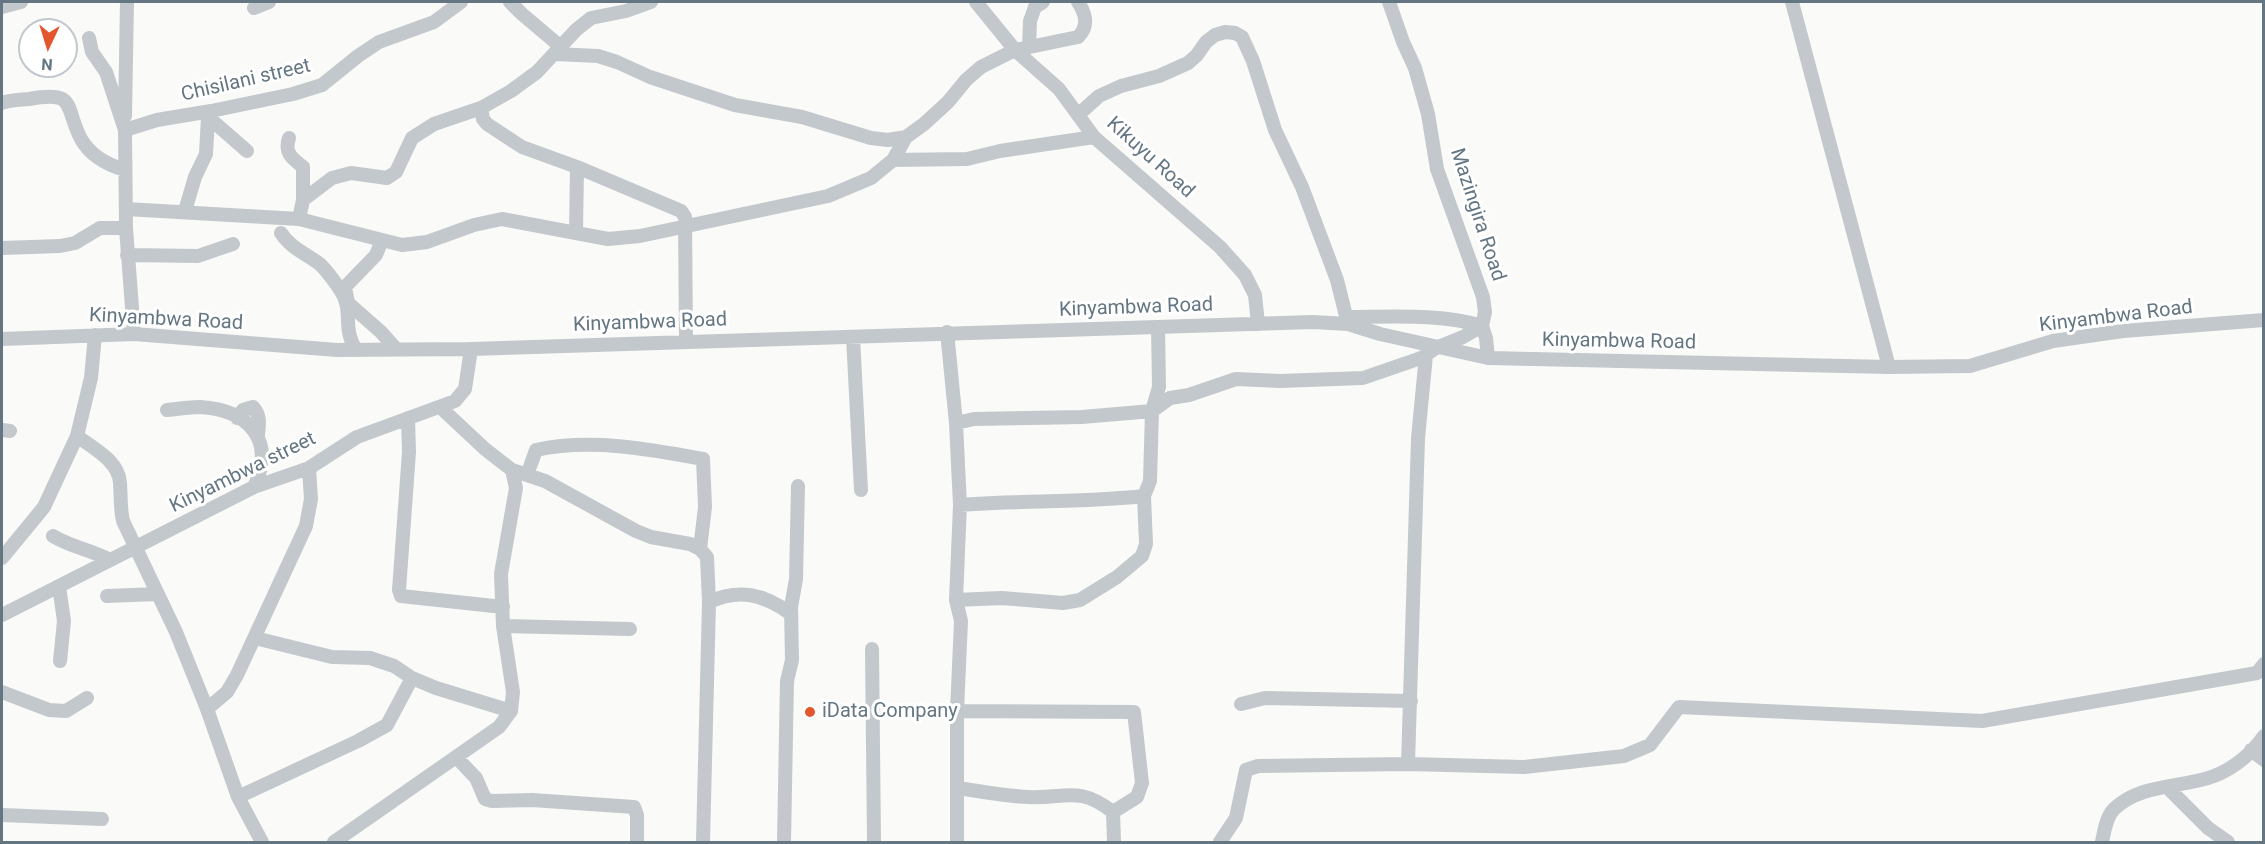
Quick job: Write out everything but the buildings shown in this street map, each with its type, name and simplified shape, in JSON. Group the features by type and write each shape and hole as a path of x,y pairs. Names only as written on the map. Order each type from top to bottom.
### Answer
{"street":[{"path":"2,7 21,2"},
{"path":"127,2 126,228 134,334"},
{"path":"254,8 270,2"},
{"path":"510,2 558,50 598,56 735,105 802,117 871,138 888,140 906,137"},
{"path":"303,200 332,178 351,173 387,178 396,172 412,138 434,124 482,108 511,92 537,72 576,30 591,18 626,11 651,2"},
{"name":"Kikuyu Road","path":"976,2 1059,89 1094,136 1220,247 1245,275 1255,295 1258,324"},
{"path":"1022,49 1035,7 1043,2"},
{"path":"126,209 299,219 402,245 427,242 474,225 502,219 608,239 640,236 828,196 871,178 893,160 906,137 948,102 966,80 981,67 1022,49 1078,38 1084,32 1086,20 1084,11 1078,2"},
{"name":"Mazingira Road","path":"1389,2 1418,76 1428,114 1437,169 1483,297 1485,312 1482,326 1488,357"},
{"path":"1792,2 1889,367"},
{"name":"Chisilani street","path":"125,130 157,120 247,104 322,85 358,56 380,42 434,22 462,3"},
{"path":"1078,115 1099,96 1121,86 1159,76 1188,63 1215,35 1225,32 1235,33 1242,37 1253,61 1275,129 1302,187 1337,280 1347,320 1450,320 1482,326"},
{"path":"89,38 97,61 106,72 125,130"},
{"path":"2,103 9,100 51,96 60,98 72,110 79,133 86,146 105,162 125,170"},
{"path":"482,108 483,119 488,124 522,147 578,167 681,211 685,217 686,342"},
{"path":"185,211 195,177 206,154 208,117 247,151"},
{"path":"893,160 967,159 1000,151 1094,136"},
{"path":"289,138 286,147 289,156 303,167 303,200 299,219"},
{"path":"576,233 578,167"},
{"path":"2,248 60,246 75,243 100,228 126,228"},
{"path":"281,233 290,245 320,263 348,303 381,332 396,349"},
{"path":"356,350 350,340 348,329 348,303 345,287 376,255 382,240"},
{"path":"127,255 198,256 233,243"},
{"name":"Kinyambwa Road","path":"2,339 134,334 356,350 471,349 1347,320 1431,351 1488,357 1889,367 1970,366 2053,341 2122,331 2264,320"},
{"path":"956,423 974,420 1082,417 1152,411 1170,398 1188,395 1229,380 1354,380 1414,361 1482,326"},
{"path":"956,600 1002,598 1063,603 1080,600 1117,577 1142,556 1146,544 1144,496 1152,471 1152,411 1159,387 1158,327"},
{"path":"947,332 956,423 960,505 956,600 961,621 957,711 957,843"},
{"path":"2,558 44,507 77,436 92,378 96,335"},
{"path":"853,337 861,490"},
{"name":"Kinyambwa street","path":"2,615 254,487 309,468 357,437 455,401 465,389 471,349"},
{"path":"1408,764 1418,438 1431,351"},
{"path":"167,410 199,407 220,411 237,418 243,410 253,407 258,412 260,420 258,435 262,453 260,474 254,487"},
{"path":"440,407 485,449 512,470 545,481 636,531 651,537 690,544 700,549 707,557 709,602 703,843"},
{"path":"408,418 409,452 399,590 401,596 503,607"},
{"path":"77,436 108,459 118,471 120,509 135,548 176,632 207,708 238,797 262,843"},
{"path":"527,475 536,450 552,447 581,445 648,449 703,459 705,507 700,549"},
{"path":"207,708 227,692 237,675 306,526 311,499 309,468"},
{"path":"334,843 499,727 511,711 513,692 503,626 501,574 516,488 512,470"},
{"path":"784,843 787,681 792,660 791,614 796,579 798,486"},
{"path":"960,505 984,502 1083,501 1144,496"},
{"path":"53,536 70,546 92,551 110,561"},
{"path":"59,586 64,621 60,661"},
{"path":"709,602 730,594 743,593 769,601 791,614"},
{"path":"107,596 157,594"},
{"path":"503,626 630,629"},
{"path":"255,638 332,657 370,658 394,666 412,678 436,688 511,711"},
{"path":"872,649 874,843"},
{"path":"1220,843 1236,818 1246,770 1258,766 1408,764 1524,767 1624,756 1650,745 1679,707 1982,720 2257,673 2264,664"},
{"path":"238,797 387,725 412,678"},
{"path":"2,692 49,710 66,711 87,698"},
{"path":"1242,704 1265,698 1411,700"},
{"path":"957,711 1134,712 1142,783 1137,797 1113,812"},
{"path":"2102,843 2105,825 2113,809 2142,793 2213,777 2237,765 2264,736"},
{"path":"2251,750 2264,760"},
{"path":"456,757 476,778 485,799 492,801 532,800 634,807 638,815 637,843"},
{"path":"2167,787 2208,828 2228,843"},
{"path":"957,789 1029,797 1079,794 1100,802 1113,812"},
{"path":"1113,812 1114,843"},
{"path":"2,815 102,819"}],"place":[{"name":"iData Company","path":"810,712"}]}
